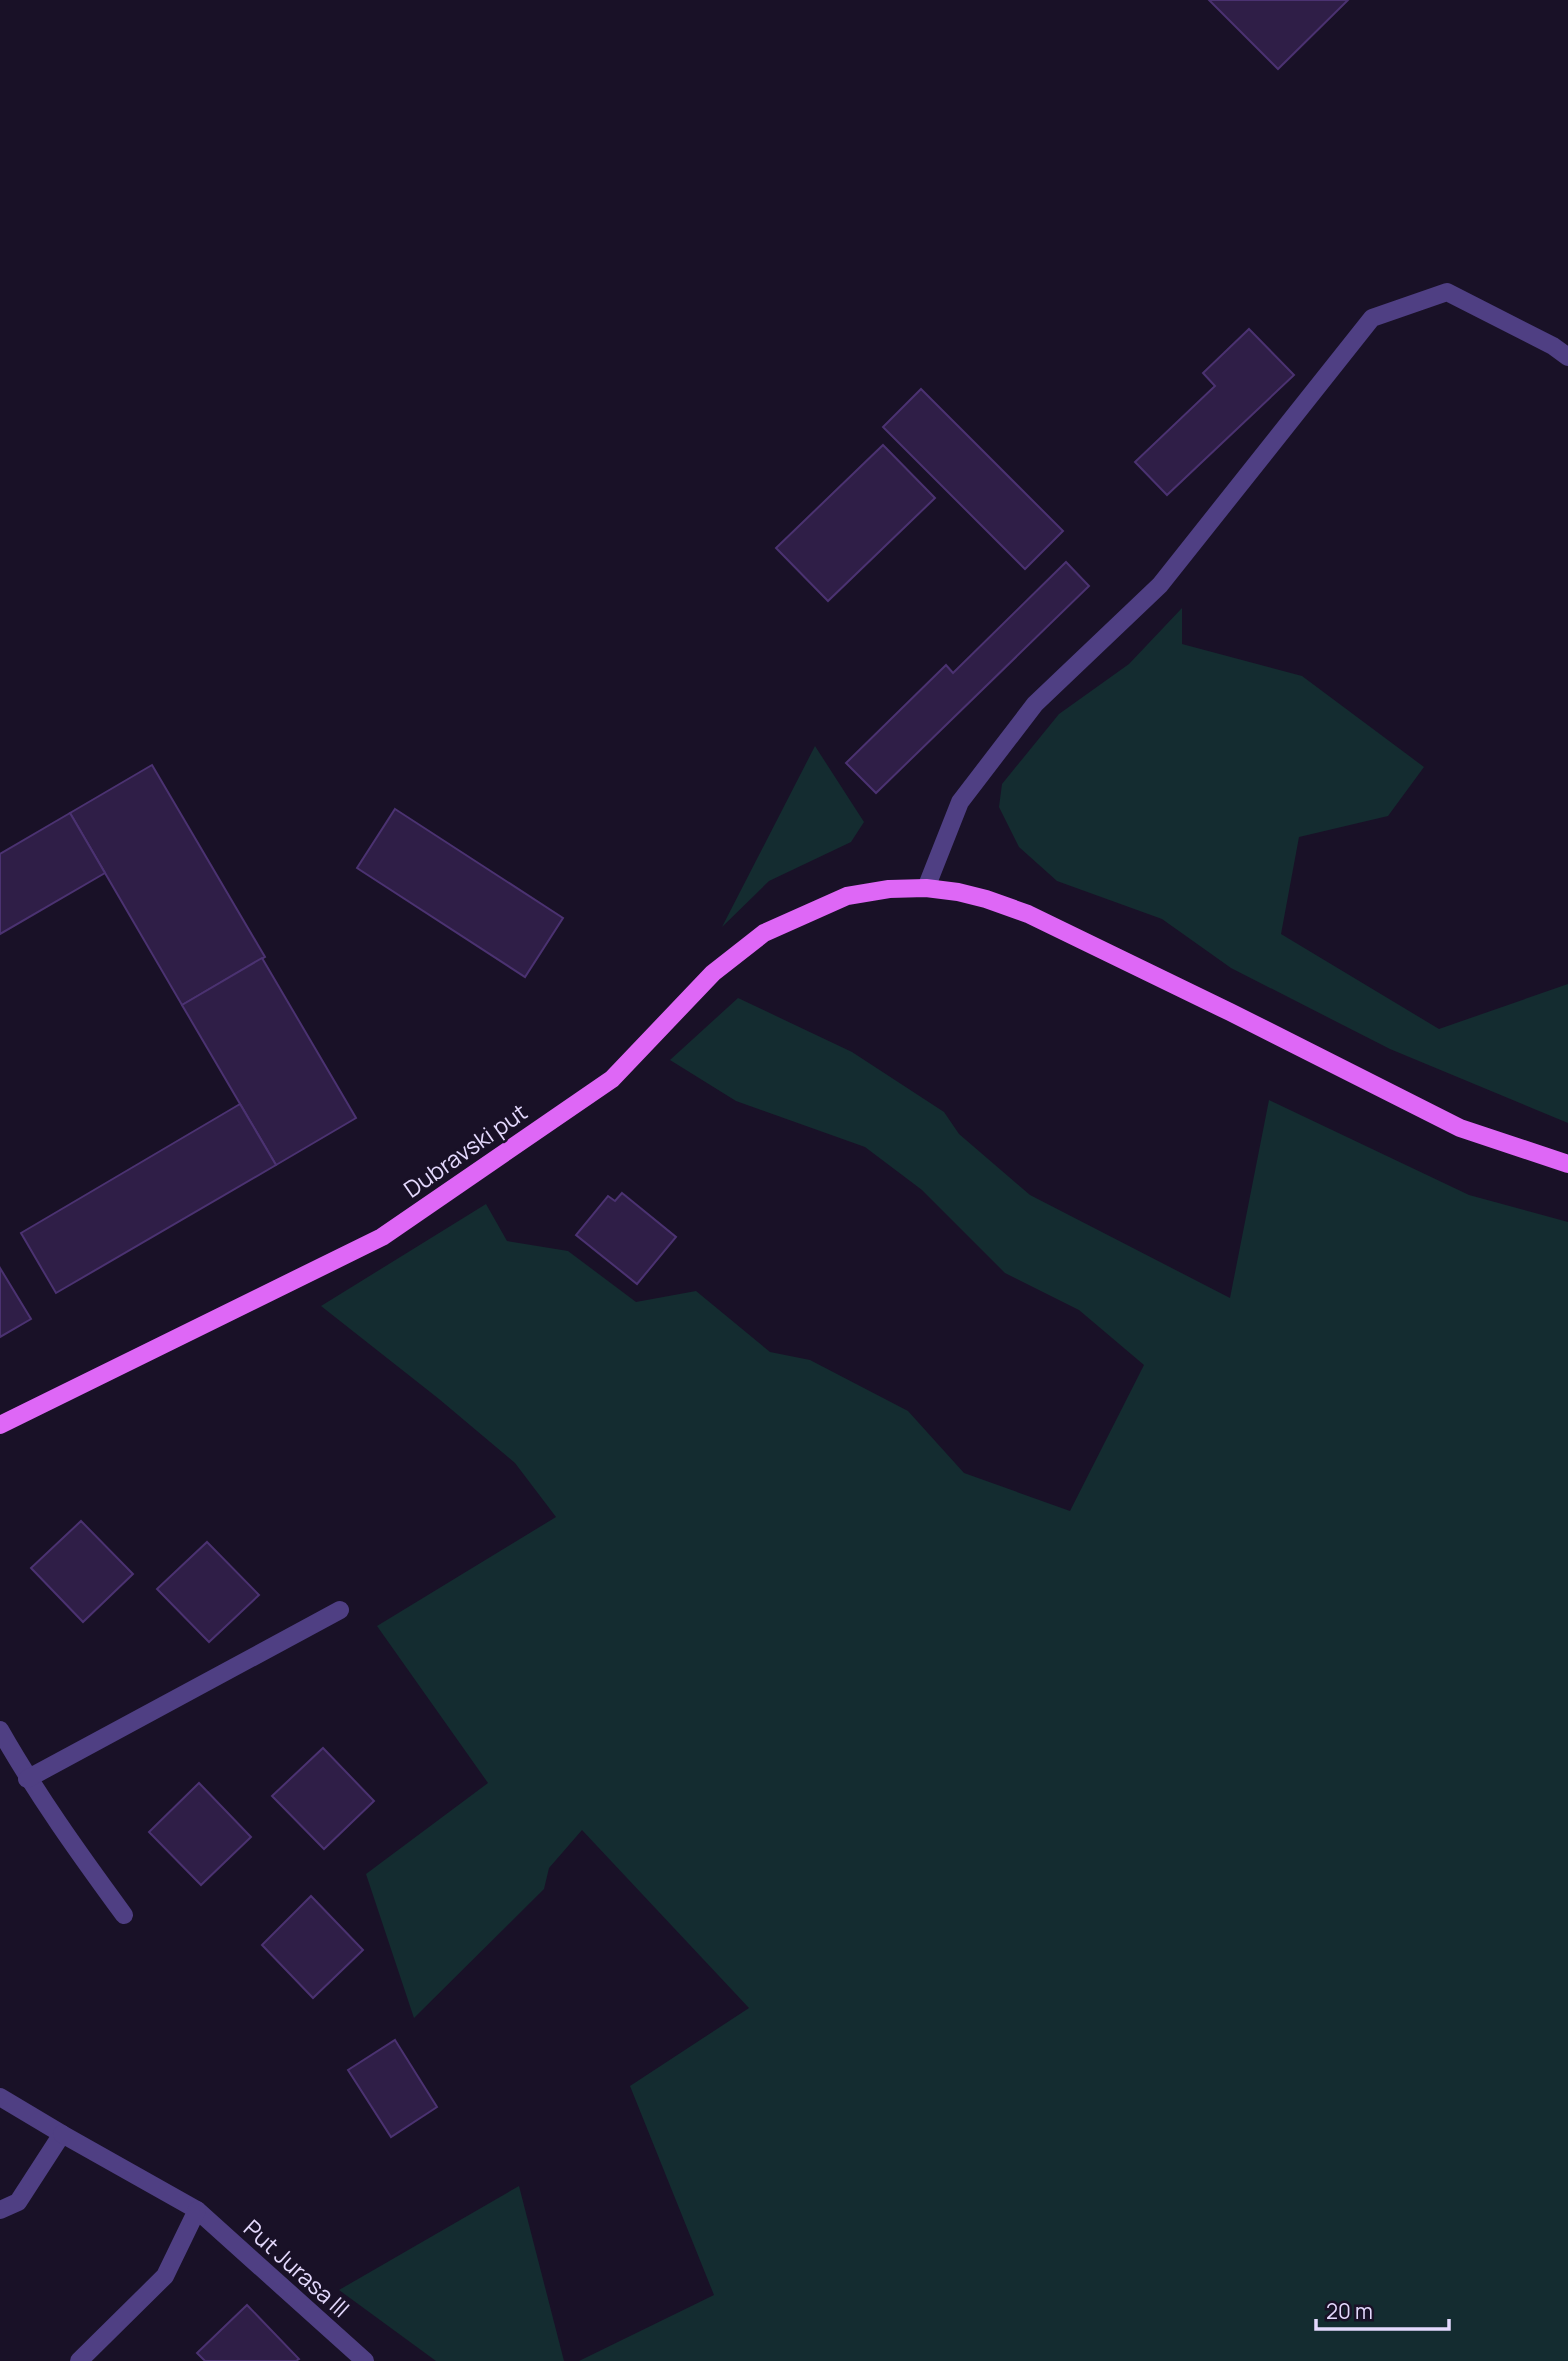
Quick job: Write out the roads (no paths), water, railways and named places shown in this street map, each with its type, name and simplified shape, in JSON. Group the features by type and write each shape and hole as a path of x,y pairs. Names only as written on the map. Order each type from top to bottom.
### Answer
{"main road":[{"name":"Dubravski put","path":"0,1425 382,1237 612,1079 713,973 764,933 847,896 889,889 926,888 977,897 1028,914 1460,1128 1568,1164"}],"street":[{"path":"926,888 960,802 1035,704 1160,584 1372,318 1447,292 1553,346 1568,357"},
{"path":"27,1779 340,1610"},
{"path":"0,1730 27,1779 124,1915"},
{"name":"Put Jurasa III","path":"0,2097 197,2210 365,2361"},
{"path":"0,2210 18,2202 62,2134"},
{"path":"79,2361 165,2276 197,2210"}]}
